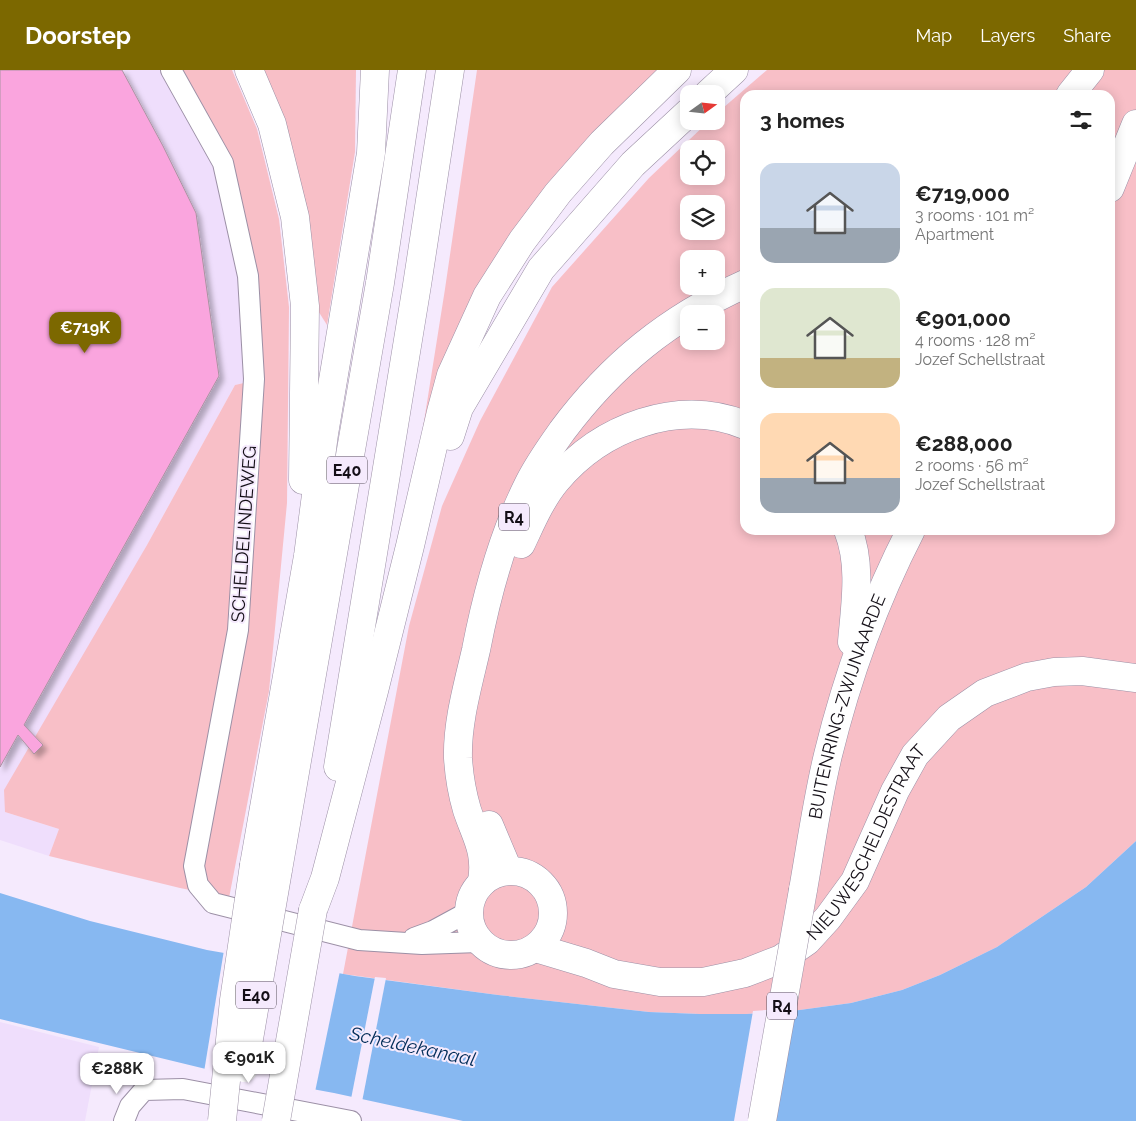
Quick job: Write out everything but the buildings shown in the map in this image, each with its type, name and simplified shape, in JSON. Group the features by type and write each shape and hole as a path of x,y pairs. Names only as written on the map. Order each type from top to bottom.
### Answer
{"main road":[{"path":"222,1121 234,1000 266,867 303,504 305,306 295,216 272,124 249,70"},
{"path":"285,693 308,556 324,434 371,153 375,70"},
{"name":"E40","path":"234,1121 266,867 381,273 412,70"},
{"name":"E40","path":"276,1121 312,919 322,877 450,70"},
{"path":"322,877 374,691 410,546 440,412 451,376 487,296 522,241 558,193 602,143 677,70"},
{"path":"718,85 734,70"},
{"path":"1074,90 1090,70"},
{"path":"410,546 460,408 541,269 633,164 680,120"},
{"path":"1115,176 1136,124"},
{"name":"R4","path":"482,882 483,853 466,807 461,784 458,757 460,731 482,616 493,575 517,509 529,483 552,445 580,406 610,374 650,338 680,318 740,287"},
{"name":"R4","path":"508,870 494,838 480,796 475,768 475,742 479,708 498,620 516,554 533,518 555,482 578,457 604,438 637,424 667,416 699,414 740,423"},
{"name":"R4","path":"849,535 854,557 856,587 849,679"},
{"name":"BUITENRING-ZWIJNAARDE","path":"762,1121 828,756 849,679 865,632 908,535"},
{"name":"NIEUWESCHELDESTRAAT","path":"536,948 586,963 614,974 660,982 703,982 745,973 781,959 807,941 828,918 855,881 895,791 915,755 948,718 986,693 1027,677 1054,672 1082,670 1136,678"},
{"path":"508,870 522,872 534,878 544,887 551,899 554,912 552,926 546,938 536,948 517,956 496,954 479,942 469,923 470,901 475,891 482,882 494,874 508,870"},
{"name":"NIEUWESCHELDESTRAAT","path":"552,926 564,943 586,963"}],"street":[{"name":"SCHELDELINDEWEG","path":"171,70 223,164 248,276 254,379 238,630 194,866 198,885 213,903 312,919"},
{"path":"402,944 433,931 468,912"},
{"path":"312,919 359,940 402,944 479,942"},
{"path":"124,1121 130,1106 144,1090 183,1089 351,1121"}],"shaded area":[{"path":"0,70 181,70 232,160 262,379 235,385 147,545 5,812 59,829 49,856 0,840"},
{"path":"181,70 232,70 257,129 279,219 289,307 287,503 269,691 229,898 49,856 59,829 5,812 4,790 147,545 235,385 262,379 257,275"},
{"path":"260,70 356,70 355,152 327,325 315,306"},
{"path":"477,70 659,70 439,371 422,434 445,289"},
{"path":"767,70 1136,70 1136,841 1086,887 997,947 940,975 902,990 851,1003 785,1012 746,1014 649,1012 498,995 343,974 409,626 442,506 480,421 552,287 649,178 680,149 680,185 725,185 725,140 689,140 700,130 725,130 725,106 740,93 740,535 1115,535 1115,90 744,90"},
{"path":"0,1022 99,1047 85,1121 0,1121"}],"water":[{"name":"Scheldekanaal","path":"1136,841 1136,1121 463,1121 334,1093 210,1070 0,1019 0,893 90,921 207,950 355,976 649,1012 746,1014 785,1012 851,1003 902,990 940,975 997,947 1086,887"}],"pier":[{"path":"224,950 340,971 315,1092 204,1072"},
{"path":"375,977 386,978 362,1102 351,1099"},
{"path":"796,1008 776,1121 734,1121 753,1011"}]}
